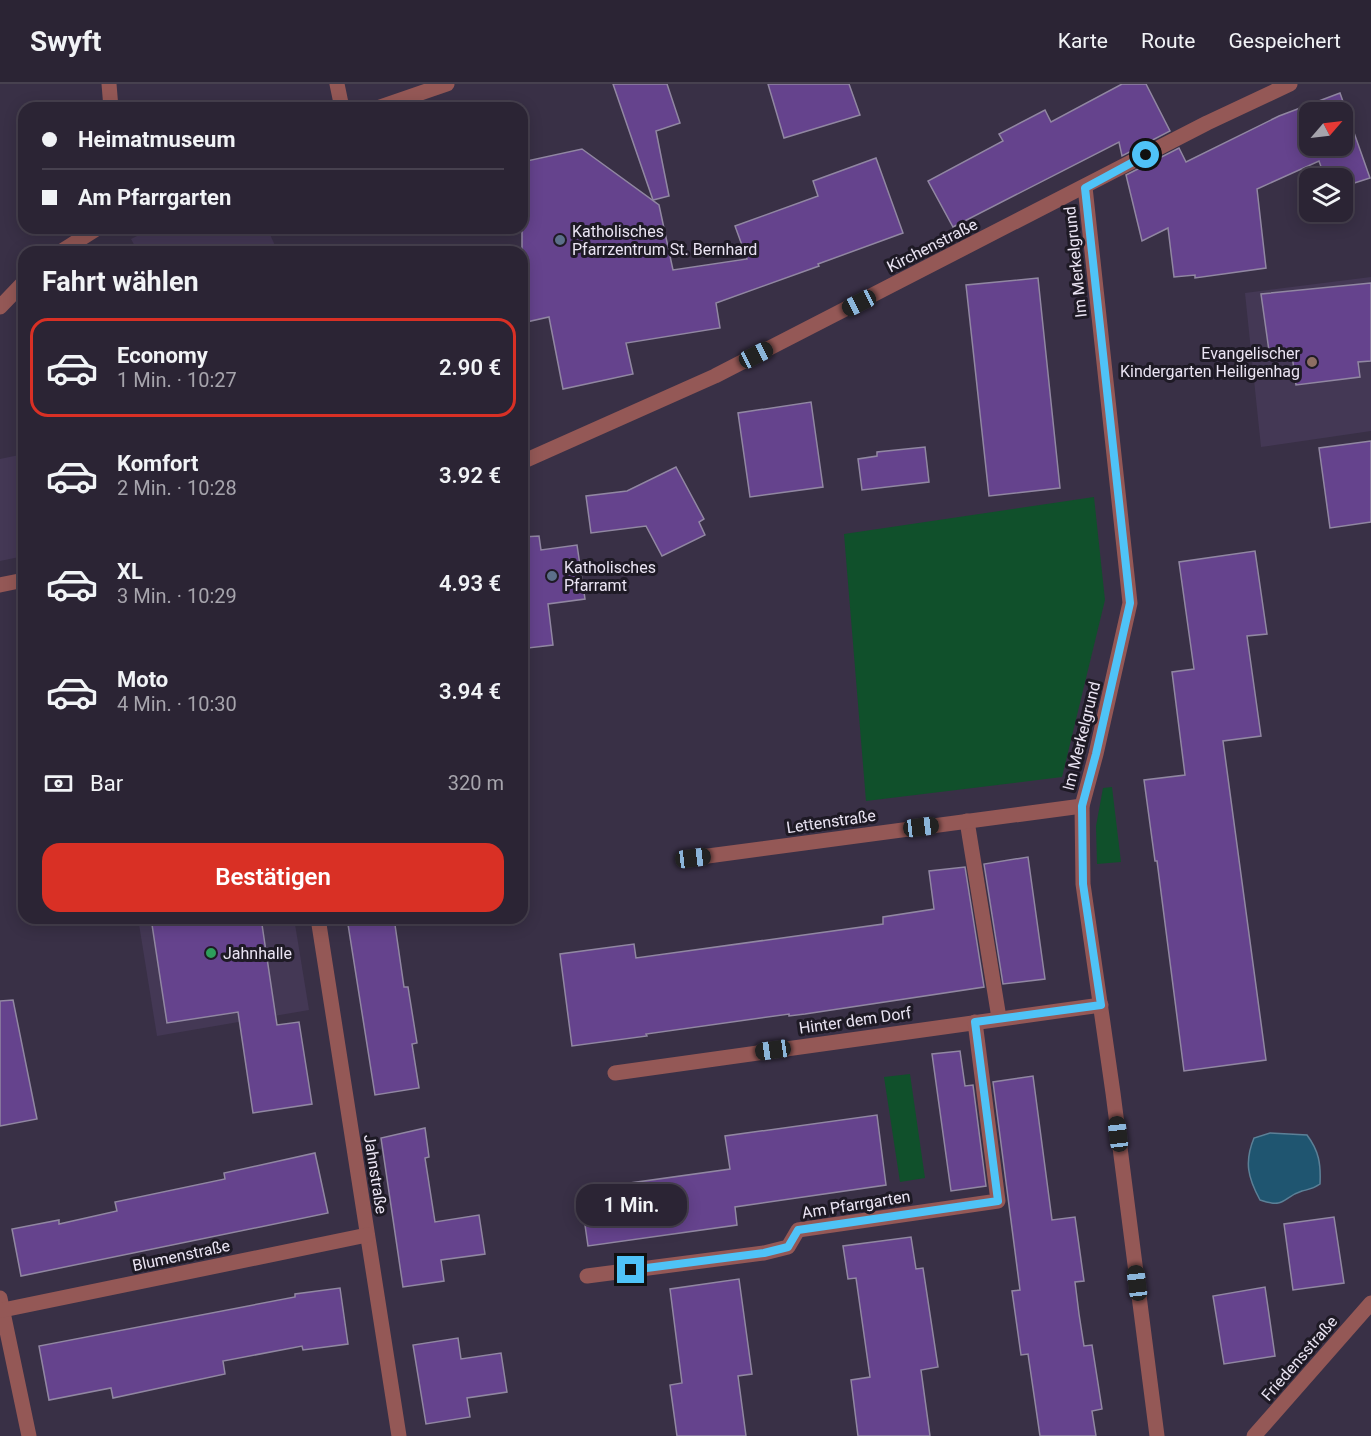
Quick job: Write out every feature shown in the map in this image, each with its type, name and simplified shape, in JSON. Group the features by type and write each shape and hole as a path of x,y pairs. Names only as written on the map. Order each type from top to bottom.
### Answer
{"street":[{"path":"109,84 110,102"},
{"path":"337,84 341,102"},
{"path":"394,102 447,84"},
{"name":"Kirchenstraße","path":"528,459 715,376 1085,188 1207,123 1290,84"},
{"name":"Im Merkelgrund","path":"1085,188 1130,603 1082,806 1083,884 1157,1436"},
{"path":"70,246 88,234"},
{"path":"0,307 18,288"},
{"path":"0,585 18,581"},
{"name":"Lettenstraße","path":"693,858 1082,806"},
{"path":"967,821 999,1018"},
{"name":"Jahnstraße","path":"319,924 399,1436"},
{"name":"Hinter dem Dorf","path":"615,1073 1101,1005"},
{"name":"Am Pfarrgarten","path":"587,1276 764,1253 788,1247 798,1230 998,1201 975,1022"},
{"name":"Blumenstraße","path":"1,1304 367,1235"},
{"name":"Friedensstraße","path":"1254,1436 1371,1303"},
{"path":"1,1304 29,1436"}],"shaded area":[{"path":"141,234 270,234 275,246 135,246 131,239"},
{"name":"Evangelischer Kindergarten Heiligenhag","path":"1371,277 1371,431 1261,447 1245,293"},
{"path":"18,455 18,557 0,561 0,459"},
{"name":"Jahnhalle","path":"139,924 295,924 309,1010 157,1036"}],"green space":[{"path":"1094,497 1105,600 1062,777 866,801 844,534"},
{"path":"1112,787 1121,862 1097,864 1096,826 1103,788"},
{"path":"910,1074 925,1178 900,1182 884,1077"}],"water":[{"path":"1270,1133 1307,1135 1318,1158 1320,1184 1296,1193 1280,1203 1260,1200 1250,1177 1249,1155 1254,1138"}],"building":[{"path":"613,84 667,84 680,123 656,131 669,196 653,200"},
{"path":"768,84 849,84 860,115 784,138"},
{"path":"1122,84 1146,84 1170,131 1122,156 1119,142 953,227 928,181 1003,141 999,134 1045,110 1051,122"},
{"path":"1340,93 1343,102 1316,102"},
{"path":"1299,108 1299,156 1353,156 1353,130 1370,178 1353,183 1353,168 1321,168 1319,161 1299,168 1299,170 1257,189 1266,268 1195,278 1195,275 1174,277 1168,228 1142,241 1126,175 1179,148 1186,162"},
{"path":"582,149 659,205 673,270 747,259 735,226 818,196 813,181 876,158 903,233 716,303 720,328 626,343 633,374 563,389 549,317 528,322 528,246 522,246 522,234 528,234 528,161"},
{"path":"1038,278 1060,488 989,496 966,285"},
{"path":"1371,283 1371,361 1358,362 1360,377 1296,385 1292,355 1270,358 1261,294"},
{"path":"811,402 823,487 750,497 738,413"},
{"path":"1371,441 1371,522 1330,528 1319,448"},
{"path":"925,447 929,482 862,490 858,459 877,456 877,452"},
{"path":"676,467 704,519 699,522 705,535 662,556 646,526 591,533 586,496 627,491"},
{"name":"Katholisches Pfarramt","path":"539,536 541,550 577,545 585,599 548,604 553,645 528,648 528,537"},
{"path":"1255,551 1267,634 1247,636 1261,736 1223,741 1266,1060 1184,1071 1157,861 1155,861 1144,780 1185,775 1172,672 1194,669 1179,562"},
{"path":"1028,857 1045,979 1003,984 984,864"},
{"path":"965,867 984,987 572,1046 560,954 634,944 636,958 883,924 883,917 934,909 929,871"},
{"name":"Jahnhalle","path":"152,924 262,924 277,1025 299,1022 312,1104 253,1113 238,1012 167,1023"},
{"path":"348,924 395,924 404,987 408,987 417,1043 412,1044 419,1088 375,1095"},
{"path":"13,1000 37,1119 0,1126 0,1001"},
{"path":"960,1051 965,1086 973,1085 986,1186 951,1191 932,1054"},
{"path":"1033,1076 1052,1220 1075,1217 1084,1281 1075,1282 1079,1314 1084,1346 1092,1345 1102,1409 1092,1411 1096,1436 1040,1436 1028,1354 1021,1355 1012,1291 1020,1290 993,1082"},
{"path":"877,1115 886,1185 735,1207 737,1225 588,1246 580,1190 730,1169 725,1136"},
{"path":"425,1128 429,1157 425,1158 435,1222 479,1215 485,1254 441,1260 444,1281 403,1287 381,1138"},
{"path":"315,1153 328,1213 21,1276 12,1229 59,1220 59,1224 117,1211 115,1202 225,1179 224,1173"},
{"path":"1334,1217 1344,1283 1293,1290 1284,1224"},
{"path":"911,1237 916,1269 923,1268 938,1367 921,1370 930,1436 858,1436 851,1380 870,1377 856,1278 848,1279 843,1246"},
{"path":"739,1279 752,1374 738,1376 746,1436 677,1436 670,1385 682,1383 670,1289"},
{"path":"1265,1287 1275,1356 1224,1364 1213,1296"},
{"path":"340,1288 348,1344 303,1350 302,1346 223,1361 225,1374 113,1398 111,1388 49,1400 39,1346 295,1297 295,1294"},
{"path":"458,1338 461,1359 501,1353 507,1392 467,1398 470,1417 426,1424 413,1345"}],"place":[{"name":"Katholisches Pfarrzentrum St. Bernhard","path":"560,240"},
{"name":"Evangelischer Kindergarten Heiligenhag","path":"1312,362"},
{"name":"Katholisches Pfarramt","path":"552,576"},
{"name":"Jahnhalle","path":"211,953"}],"route":[{"path":"631,1270 764,1253 788,1247 798,1230 998,1201 975,1022 1101,1005 1083,884 1082,806 1130,603 1085,188 1146,155"}]}
